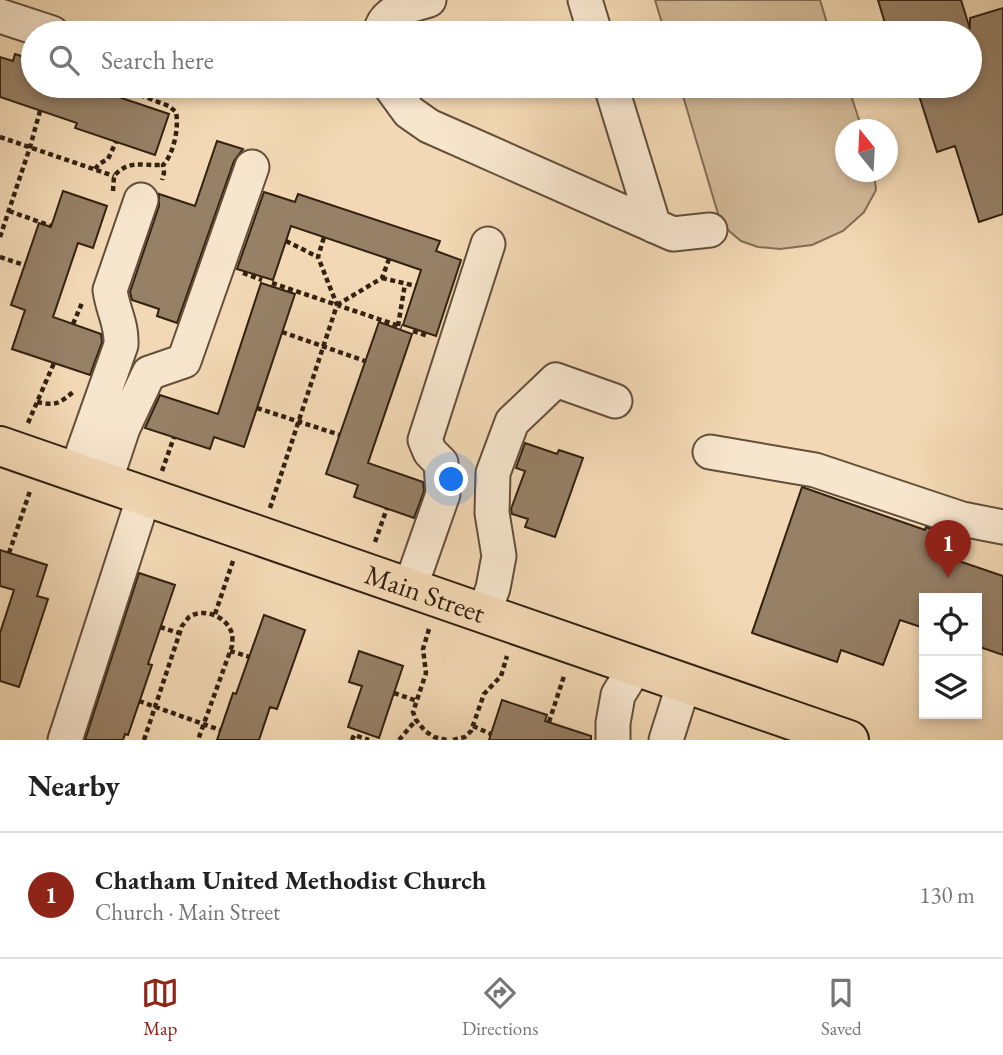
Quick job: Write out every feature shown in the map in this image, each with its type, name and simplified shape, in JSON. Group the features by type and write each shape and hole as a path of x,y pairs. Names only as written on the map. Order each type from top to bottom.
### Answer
{"main road":[{"name":"Main Street","path":"14,435 91,477 153,484 410,588 849,740"}],"lane":[{"path":"389,21 429,0"},
{"path":"0,16 21,23"},
{"path":"400,98 409,112 429,125 654,226 673,234 710,230"},
{"path":"615,98 654,226"},
{"path":"91,477 123,428 149,373 184,361 252,167"},
{"path":"91,477 121,345 122,330 112,304 110,290 141,200"},
{"path":"410,588 443,494 441,463 430,452 425,440 488,244"},
{"path":"484,613 493,588 499,556 492,513 493,474 512,422 556,380 615,401"},
{"path":"710,452 815,470 962,519 1003,527"},
{"path":"65,740 153,484"},
{"path":"613,740 618,695 636,666"},
{"path":"666,740 684,683"}],"path":[{"path":"141,200 162,180 163,165 167,162 178,123 176,112 169,106 148,98"},
{"path":"0,237 40,110"},
{"path":"0,137 114,176"},
{"path":"95,169 99,163 108,159 116,142"},
{"path":"9,211 51,226"},
{"path":"324,237 318,257 337,305"},
{"path":"286,241 318,257"},
{"path":"0,257 24,265"},
{"path":"270,509 337,305 382,278 389,259"},
{"path":"382,278 416,286"},
{"path":"272,283 400,327 405,284"},
{"path":"282,332 365,361"},
{"path":"14,435 54,363"},
{"path":"257,408 340,435"},
{"path":"153,484 174,437"},
{"path":"9,553 30,491"},
{"path":"373,546 387,508"},
{"path":"215,614 233,561"},
{"path":"144,740 181,626 189,617 215,614 227,624 233,635 230,651 198,740"},
{"path":"160,627 179,633"},
{"path":"429,629 423,649 426,673 413,712 425,731 434,737 447,740"},
{"path":"230,651 250,657"},
{"path":"453,740 465,739 471,732 484,694 501,676 507,656"},
{"path":"549,722 564,677"},
{"path":"394,693 417,701"},
{"path":"139,701 220,730"},
{"path":"399,740 416,720"},
{"path":"473,726 491,734"},
{"path":"352,740 354,735 369,740"}],"shaded area":[{"path":"655,0 820,0 826,21 661,21"},
{"path":"684,98 852,98 859,119 835,119 835,182 875,182 876,190 864,212 843,231 812,245 780,249 758,247 741,241 728,230 719,217"}],"building":[{"path":"878,0 961,0 968,21 884,21"},
{"path":"1003,8 1003,214 979,222 955,146 937,152 920,98 982,98 982,21 970,21 970,18"},
{"path":"15,54 21,56 21,98 122,98 169,114 155,155 75,128 77,123 0,97 0,57 13,61"},
{"path":"217,141 243,149 234,161 177,323 157,316 159,309 132,300 130,292 159,206 159,194 195,206"},
{"path":"63,191 107,206 93,248 78,243 53,317 101,334 102,342 90,375 12,349 25,310 11,305 39,223 51,227"},
{"path":"264,192 295,202 298,194 440,241 436,251 461,260 436,336 403,325 421,270 291,226 273,280 237,269"},
{"path":"261,283 295,294 244,447 214,437 210,449 145,428 160,395 218,414"},
{"path":"379,322 412,334 368,463 423,482 424,491 414,518 354,497 358,485 326,474"},
{"path":"525,443 557,454 559,450 583,458 555,537 525,527 528,519 512,514 511,509 525,471 516,468"},
{"path":"802,487 925,530 926,527 951,536 944,556 1003,576 1003,655 982,648 982,593 919,593 919,626 900,620 883,665 841,650 837,662 752,633"},
{"path":"0,550 47,565 37,596 48,599 19,687 0,681 0,633 14,590 0,586"},
{"path":"139,573 175,585 148,664 152,665 128,735 125,734 123,740 85,740"},
{"path":"264,615 305,630 277,709 270,707 259,740 217,740 233,693 236,694"},
{"path":"359,651 403,666 379,738 348,727 362,686 349,682"},
{"path":"502,700 547,715 545,721 591,736 591,740 489,740"}],"place":[{"name":"Chatham United Methodist Church","path":"948,578"}]}
